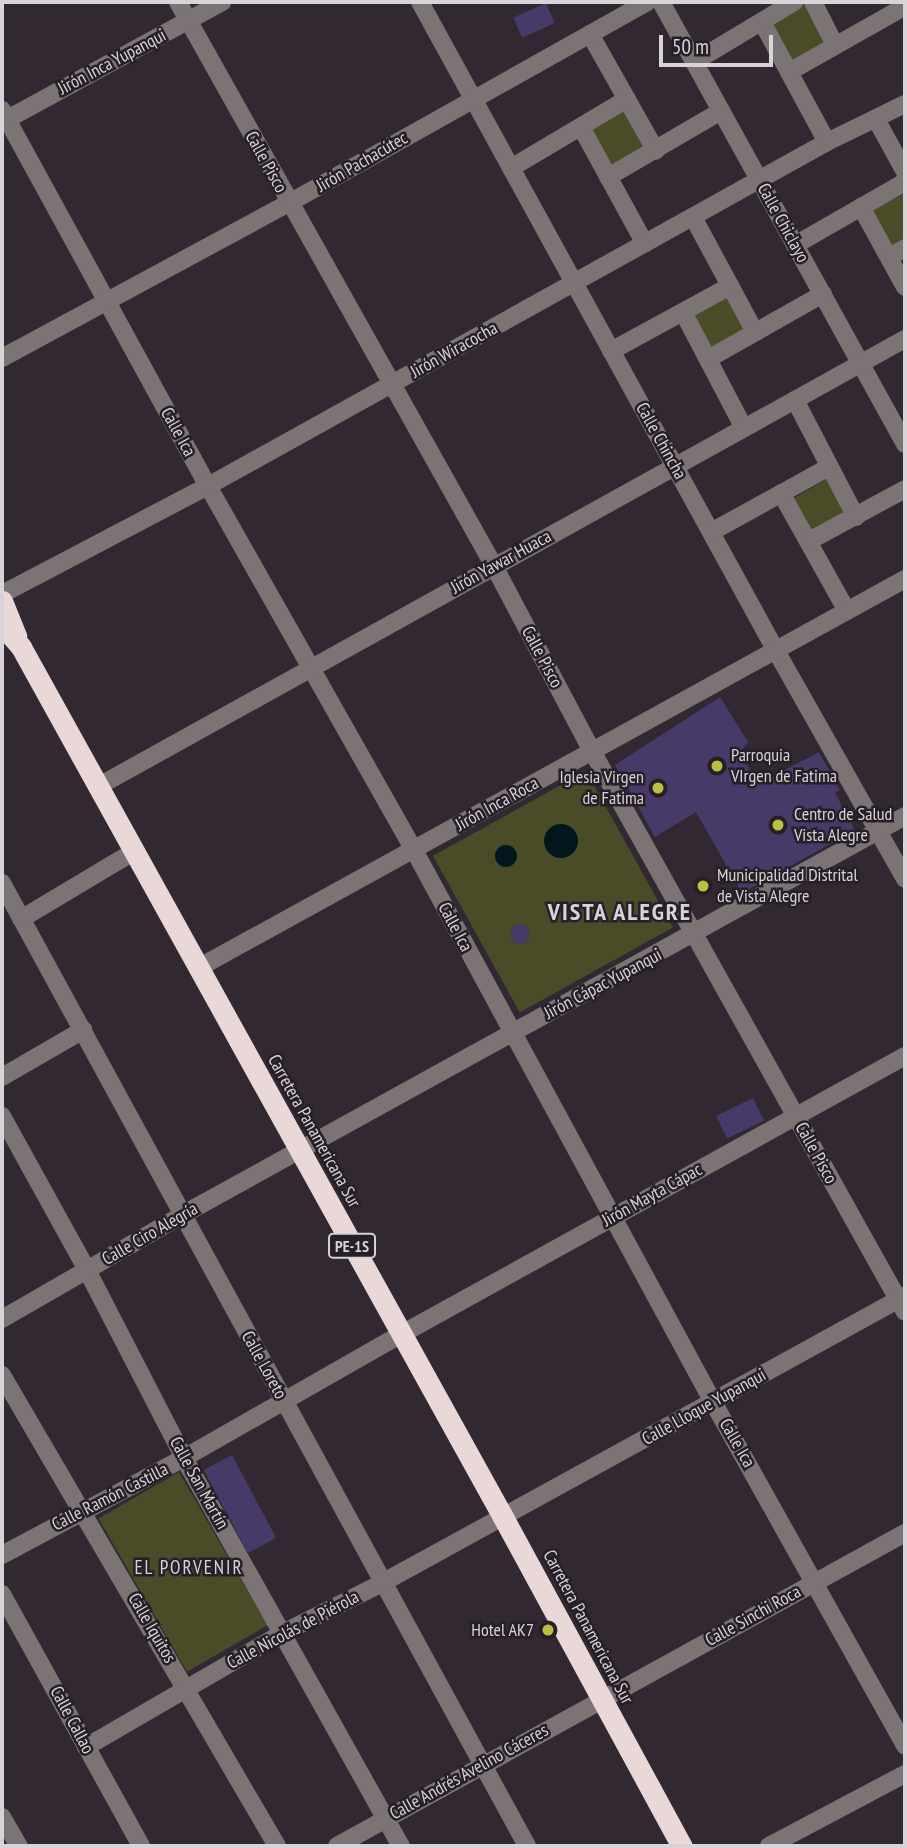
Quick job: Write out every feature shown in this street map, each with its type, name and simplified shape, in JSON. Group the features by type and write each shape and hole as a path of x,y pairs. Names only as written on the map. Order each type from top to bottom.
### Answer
{"highway":[{"path":"2,601 21,648"},
{"name":"Carretera Panamericana Sur","path":"2,625 21,648 503,1517 681,1846"}],"street":[{"name":"Calle Pisco","path":"178,2 289,203 394,384 592,751 794,1115 903,1303"},
{"name":"Jirón Inca Yupanqui","path":"3,117 222,2"},
{"name":"Calle Chincha","path":"420,2 775,649 905,879"},
{"name":"Jirón Pachacútec","path":"2,358 289,203 647,2"},
{"name":"Calle Chiclayo","path":"661,2 905,444"},
{"path":"694,62 794,2"},
{"path":"813,2 835,45"},
{"path":"789,72 903,6"},
{"path":"762,22 827,142"},
{"path":"590,34 656,151"},
{"path":"511,168 627,99"},
{"name":"Jirón Wiracocha","path":"2,594 208,486 827,142 905,104"},
{"path":"608,177 721,111"},
{"name":"Calle Ica","path":"3,117 414,850 713,1402 905,1745"},
{"path":"876,119 905,172"},
{"path":"580,127 645,244"},
{"path":"795,245 905,182"},
{"path":"861,207 905,287"},
{"path":"693,217 755,332"},
{"path":"889,257 905,248"},
{"path":"611,351 730,286"},
{"path":"708,359 823,295"},
{"path":"683,312 744,428"},
{"name":"Jirón Yawar Huaca","path":"97,787 905,339"},
{"path":"795,400 856,517"},
{"path":"711,532 830,467"},
{"path":"809,541 905,489"},
{"path":"781,494 847,611"},
{"name":"Jirón Inca Roca","path":"198,968 905,579"},
{"name":"Jirón Cápac Yupanqui","path":"301,1152 905,816"},
{"path":"22,919 133,852"},
{"name":"Calle Loreto","path":"2,883 527,1846"},
{"path":"2,1077 83,1030"},
{"name":"Jirón Mayta Cápac","path":"400,1335 905,1056"},
{"name":"Calle San Martín","path":"2,1116 87,1270 184,1458 401,1846"},
{"name":"Calle Ciro Alegría","path":"2,1319 182,1215 301,1152"},
{"name":"Calle Lloque Yupanqui","path":"503,1517 713,1402 903,1303"},
{"name":"Calle Ramón Castilla","path":"2,1555 83,1509 184,1458 400,1335"},
{"name":"Calle Iquitos","path":"2,1375 83,1509 277,1846"},
{"name":"Calle Nicolás de Piérola","path":"86,1747 283,1633 503,1517"},
{"name":"Calle Sinchi Roca","path":"601,1699 905,1533"},
{"name":"Calle Callao","path":"2,1594 141,1846"},
{"name":"Calle Andrés Avelino Cáceres","path":"337,1846 601,1699"},
{"path":"769,1846 905,1774"},
{"path":"2,1817 19,1846"}],"green space":[{"path":"804,3 828,43 794,64 770,24"},
{"path":"625,109 647,148 609,169 587,130"},
{"path":"905,193 905,243 893,250 872,211"},
{"path":"728,293 747,332 707,351 688,312"},
{"path":"827,479 847,514 813,533 793,498"},
{"path":"586,771 673,928 520,1012 433,856"},
{"path":"179,1472 268,1625 187,1672 98,1519"}],"water":[{"path":"561,824 573,829 578,841 573,853 561,858 549,853 544,841 549,829"},
{"path":"502,845 510,845 517,852 517,860 510,867 502,867 495,860 495,852"}],"building":[{"path":"546,3 555,23 522,38 513,18"},
{"path":"720,697 748,742 740,752 758,784 819,752 840,790 835,793 855,830 742,893 696,812 655,837 615,765"},
{"path":"520,924 527,927 530,934 527,941 520,944 513,941 510,934 513,927"},
{"path":"753,1098 764,1120 727,1138 716,1116"},
{"path":"232,1455 276,1538 248,1553 204,1470"}],"place":[{"name":"Parroquia VIrgen de Fatima","path":"717,766"},
{"name":"Iglesia Virgen de Fatima","path":"658,788"},
{"name":"Centro de Salud Vista Alegre","path":"778,825"},
{"name":"Municipalidad Distrital de Vista Alegre","path":"703,886"},
{"name":"Hotel AK7","path":"548,1630"}],"district":[{"name":"VISTA ALEGRE","path":"620,912"},
{"name":"EL PORVENIR","path":"189,1568"}]}
